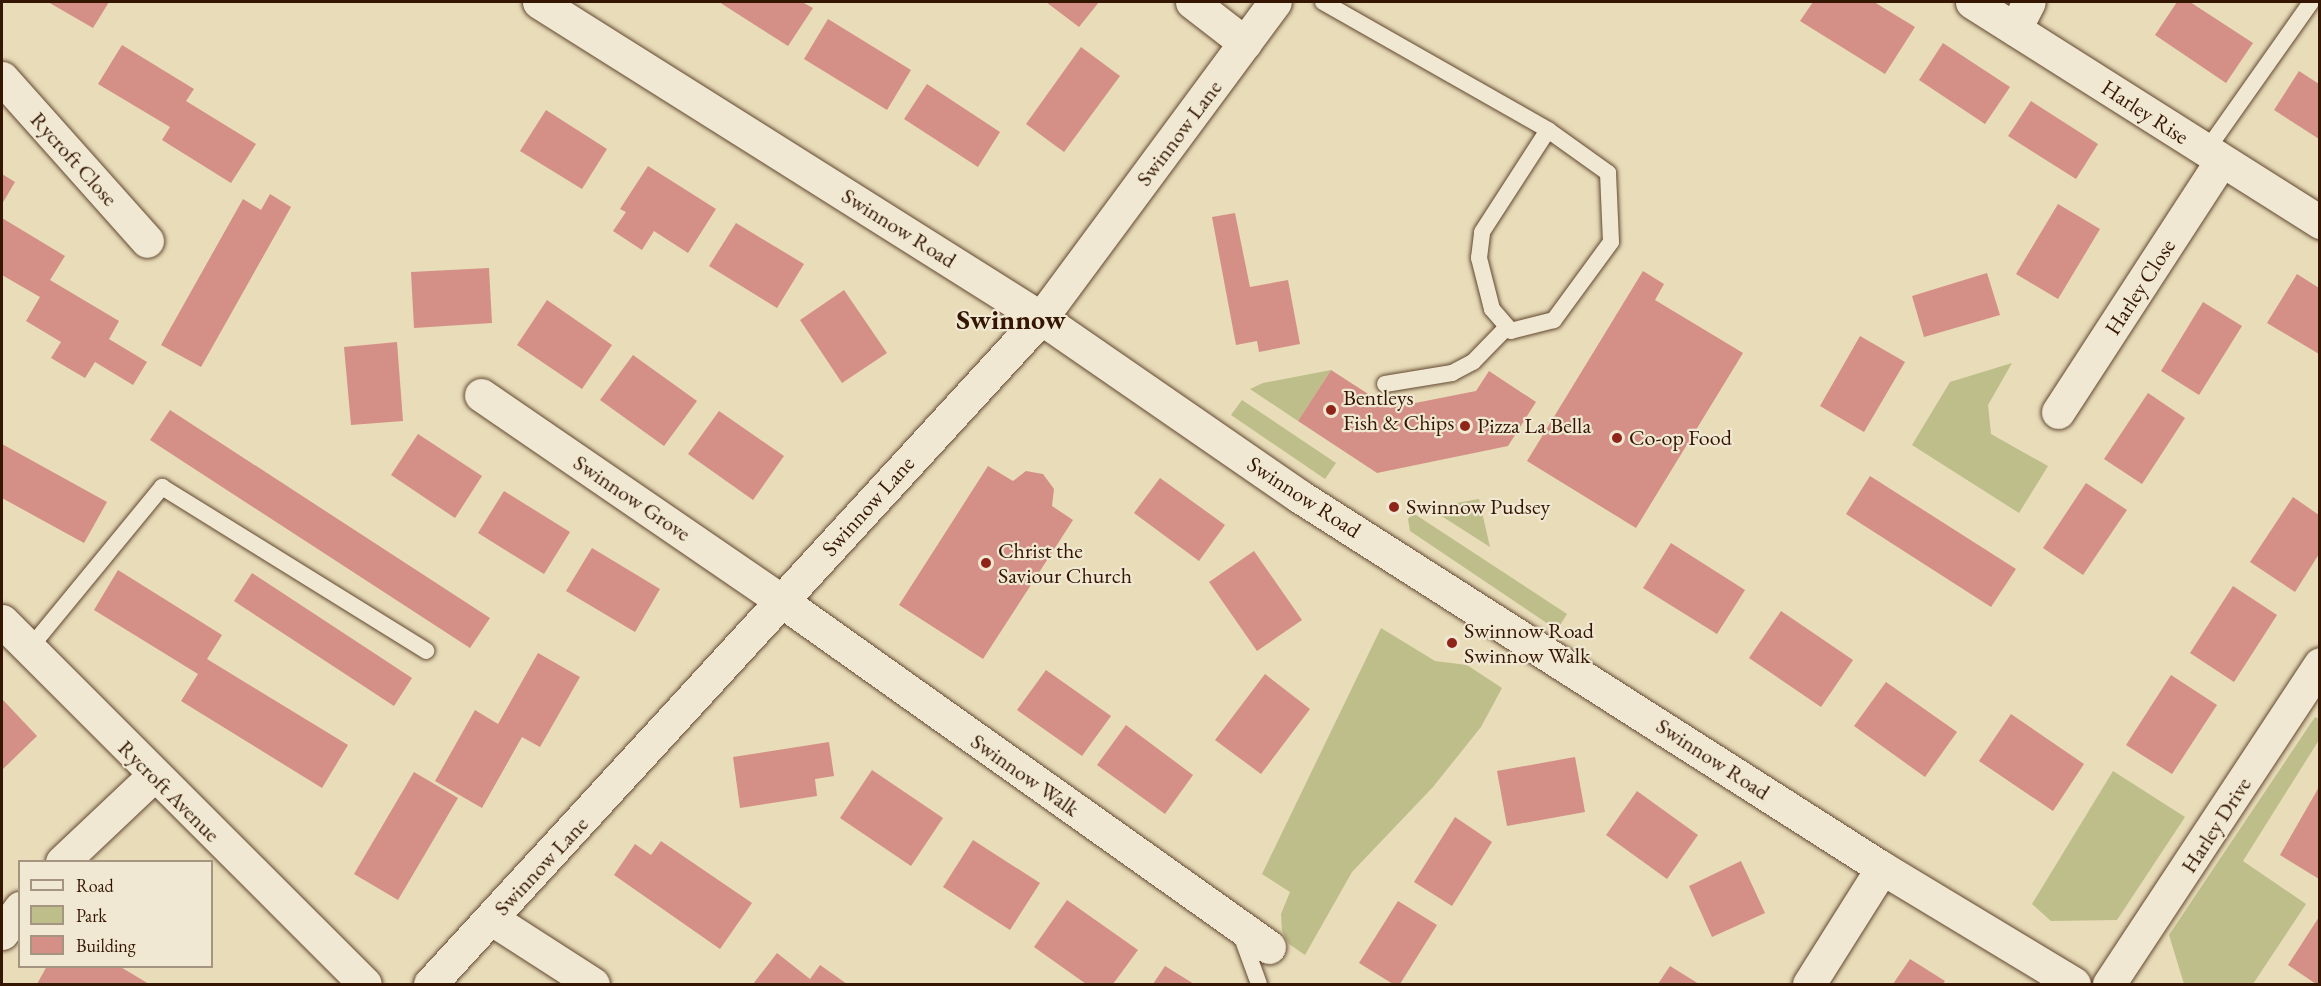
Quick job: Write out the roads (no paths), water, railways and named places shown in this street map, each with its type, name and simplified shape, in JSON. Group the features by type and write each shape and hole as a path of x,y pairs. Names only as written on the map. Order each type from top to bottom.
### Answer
{"street":[{"name":"Swinnow Road","path":"539,2 1041,318 1299,496 1882,868 2074,984"},
{"path":"1192,2 1245,43"},
{"name":"Swinnow Lane","path":"430,984 783,602 1041,318 1275,2"},
{"name":"Harley Rise","path":"1972,2 2022,15 2214,156 2319,222"},
{"name":"Rycroft Close","path":"2,78 147,241"},
{"name":"Harley Close","path":"2058,412 2214,156"},
{"name":"Swinnow Grove","path":"481,395 783,602"},
{"name":"Swinnow Walk","path":"783,602 1269,947"},
{"name":"Rycroft Avenue","path":"2,621 153,776 365,984"},
{"name":"Harley Drive","path":"2109,984 2319,664"},
{"path":"63,860 153,776"},
{"path":"1809,984 1882,868"},
{"path":"2,933 18,911"},
{"path":"492,919 593,984"}],"lane":[{"path":"1323,2 1548,130 1608,173 1611,242 1554,320 1532,329 1511,331 1492,309 1479,258 1482,232 1548,130"},
{"path":"2214,156 2311,2"},
{"path":"1385,384 1452,373 1473,362 1508,327"},
{"path":"29,649 162,487 426,651"},
{"path":"1237,926 1259,984"}],"place":[{"name":"Bentleys Fish & Chips","path":"1331,410"},
{"name":"Pizza La Bella","path":"1465,426"},
{"name":"Co-op Food","path":"1617,438"},
{"name":"Swinnow Pudsey","path":"1394,507"},
{"name":"Christ the Saviour Church","path":"986,563"},
{"name":"Swinnow Road Swinnow Walk","path":"1452,643"}],"district":[{"name":"Swinnow","path":"1011,319"}]}
